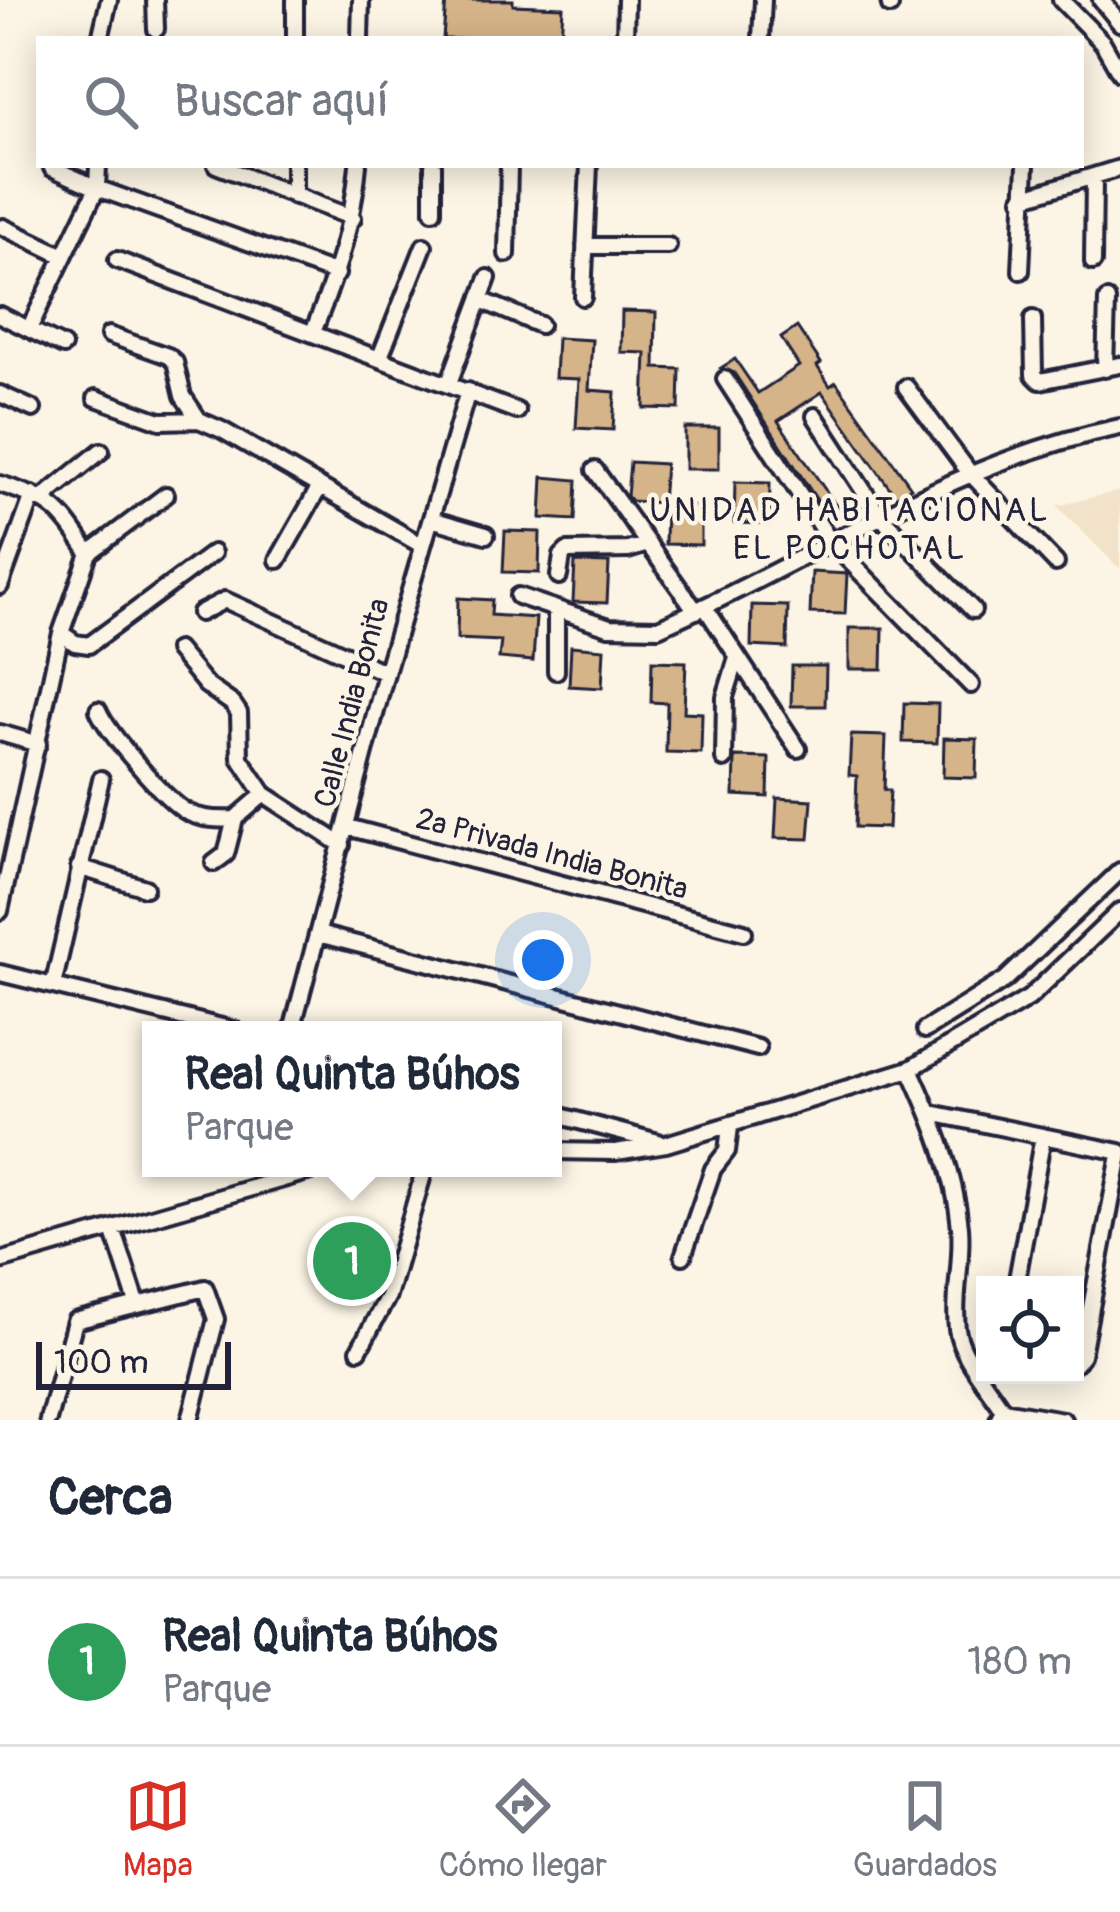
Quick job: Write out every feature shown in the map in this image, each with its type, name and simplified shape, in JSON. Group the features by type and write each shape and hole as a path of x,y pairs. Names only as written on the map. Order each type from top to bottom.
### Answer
{"street":[{"path":"101,36 109,0"},
{"path":"155,0 156,29"},
{"path":"295,0 295,36"},
{"path":"360,36 361,0"},
{"path":"625,36 626,0"},
{"path":"761,36 763,0"},
{"path":"1061,0 1102,43 1120,73"},
{"path":"1101,0 1120,23"},
{"path":"52,168 337,274"},
{"path":"28,329 97,188 98,168"},
{"path":"224,168 353,218"},
{"path":"294,168 294,196"},
{"path":"313,332 353,218 358,168"},
{"path":"433,168 433,211"},
{"path":"507,254 509,168"},
{"path":"583,297 589,168"},
{"path":"1021,271 1026,168"},
{"path":"1022,198 1120,169"},
{"path":"1093,262 1094,177"},
{"path":"3,227 64,256"},
{"path":"380,357 424,246"},
{"path":"585,246 668,246"},
{"path":"117,260 517,411"},
{"path":"449,383 488,278"},
{"path":"481,300 540,325"},
{"path":"1034,319 1034,375 1040,381 1113,367 1107,300"},
{"path":"0,315 63,346"},
{"path":"109,335 175,362 182,396 199,420 423,546"},
{"path":"725,379 830,542 971,685"},
{"path":"906,387 969,472 1057,563"},
{"name":"Calle India Bonita","path":"294,1021 386,673 468,391"},
{"path":"0,394 33,409"},
{"path":"96,398 160,421 199,420"},
{"path":"815,416 880,516 974,610"},
{"path":"518,596 609,627 658,628 969,472 1058,440 1120,428"},
{"path":"0,586 38,497 101,451"},
{"path":"595,470 737,658 798,749"},
{"path":"0,484 61,511 89,553"},
{"path":"278,560 319,488"},
{"path":"0,911 7,851 38,744 61,633 89,553 166,495"},
{"path":"431,519 486,535"},
{"path":"560,576 567,551 628,550 648,544"},
{"path":"61,633 75,644 89,645 213,553"},
{"path":"200,614 225,600 386,673"},
{"path":"556,609 556,671"},
{"path":"177,650 206,685 239,713 240,758 264,794 342,845"},
{"path":"724,759 725,698 737,658"},
{"path":"98,710 106,729 184,811 218,820 235,819"},
{"path":"0,734 38,744"},
{"path":"52,986 101,779"},
{"path":"214,863 226,854 235,819 264,794"},
{"name":"2a Privada India Bonita","path":"347,827 744,932"},
{"path":"79,867 146,888"},
{"path":"925,1030 1005,980 1120,871"},
{"path":"562,1151 616,1152 665,1144 910,1069 1029,998 1117,920"},
{"path":"318,934 758,1048"},
{"path":"1039,951 1060,973"},
{"path":"0,974 197,1021"},
{"path":"910,1069 931,1113 950,1172 960,1226 957,1331 964,1349 1001,1415 1063,1420"},
{"path":"931,1113 1120,1153 1084,1344"},
{"path":"562,1116 665,1144"},
{"path":"683,1256 713,1169 727,1151 730,1127"},
{"path":"1018,1276 1042,1136"},
{"path":"247,1190 251,1177"},
{"path":"0,1261 291,1177"},
{"path":"359,1349 388,1295 422,1177"},
{"path":"113,1229 137,1303"},
{"path":"48,1420 75,1321 205,1288 216,1319 190,1420"}],"shaded area":[{"path":"1120,491 1120,569 1057,506"}],"building":[{"path":"446,0 513,0 513,5 563,7 561,36 443,36"},
{"path":"622,311 656,312 655,368 680,369 679,409 644,408 646,353 621,352"},
{"path":"797,327 830,386 836,382 911,487 896,497 822,392 778,421 837,507 826,514 734,373 721,368 735,359 758,393 799,366 781,338"},
{"path":"557,338 592,340 589,390 615,392 613,430 576,428 579,379 555,378"},
{"path":"685,428 719,428 719,469 685,469"},
{"path":"630,462 665,464 662,503 631,501 627,496"},
{"path":"543,477 577,480 575,520 541,518"},
{"path":"735,482 770,483 769,524 734,523"},
{"path":"666,505 701,506 701,545 665,544"},
{"path":"505,531 540,532 539,573 503,572"},
{"path":"575,562 609,563 607,603 573,602"},
{"path":"812,572 847,574 845,614 810,613"},
{"path":"458,598 492,600 491,615 536,618 533,661 499,658 501,641 457,639"},
{"path":"752,605 788,606 787,648 751,646"},
{"path":"849,628 883,628 882,669 849,669"},
{"path":"571,646 604,649 602,688 569,686"},
{"path":"652,661 686,662 684,712 702,713 701,753 666,752 667,703 651,702"},
{"path":"792,666 826,666 825,706 791,706"},
{"path":"904,703 938,704 937,743 903,742"},
{"path":"851,735 886,736 888,828 855,827 857,776 849,775"},
{"path":"944,738 977,739 976,778 943,777"},
{"path":"735,757 769,758 768,797 734,795"},
{"path":"777,798 812,800 809,839 775,838"}],"place":[{"name":"Real Quinta Búhos","path":"352,1261"}],"district":[{"name":"UNIDAD HABITACIONAL EL POCHOTAL","path":"850,529"}]}
